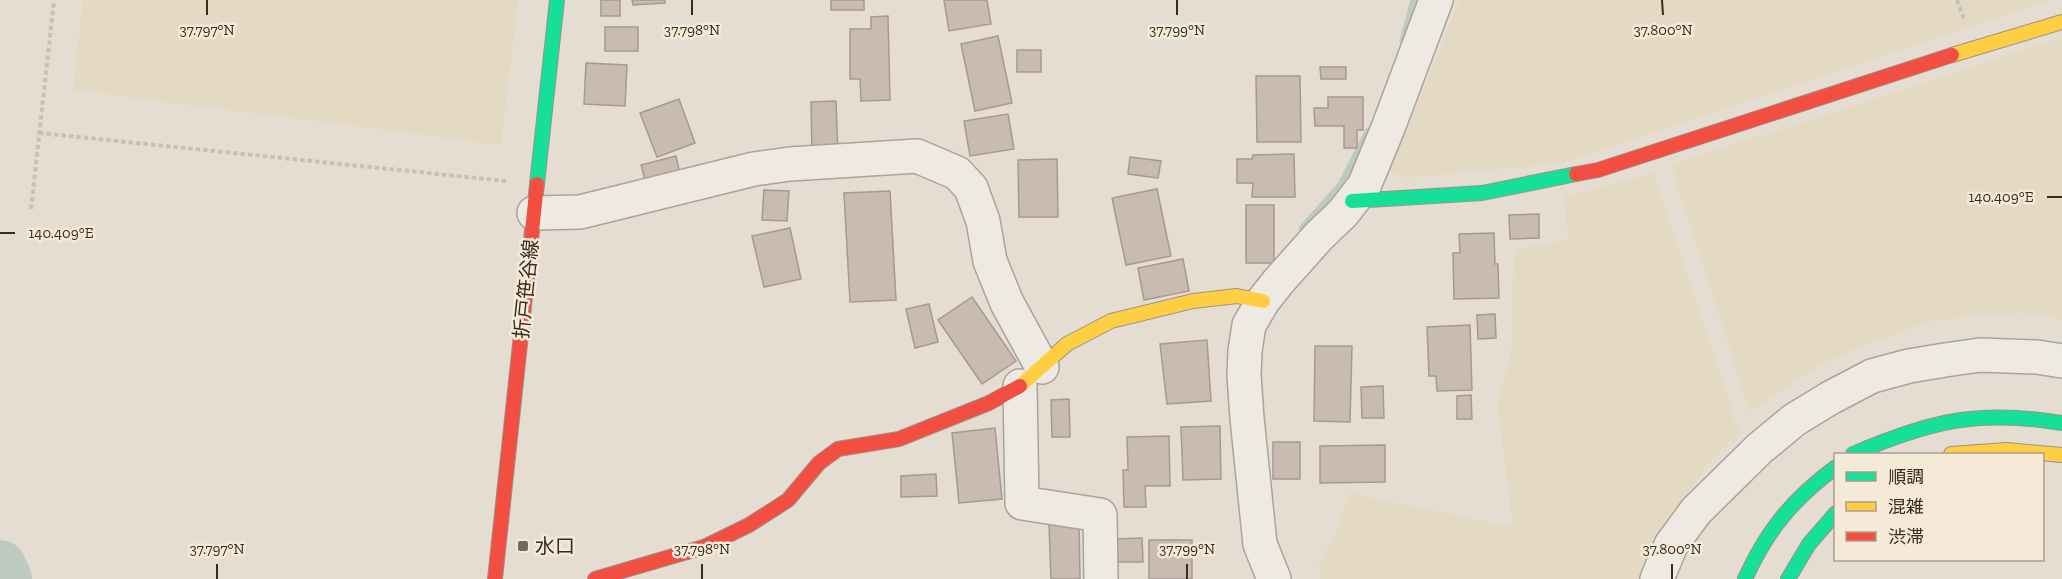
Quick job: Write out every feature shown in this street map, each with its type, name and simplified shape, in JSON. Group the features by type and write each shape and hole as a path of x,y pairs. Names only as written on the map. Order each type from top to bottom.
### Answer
{"main road":[{"name":"折戸笹谷線","path":"495,579 557,0"},
{"path":"1352,201 1482,193 1598,170 1973,48 2062,22"},
{"path":"595,579 704,547 749,525 788,500 819,464 838,449 898,439 989,403 1031,377 1067,344 1111,321 1192,301 1251,299"},
{"path":"1855,453 1892,437 1939,423 1992,416 2062,423"},
{"path":"1962,453 2038,450 2062,455"},
{"path":"1745,579 1768,532 1793,501 1834,468"},
{"path":"1788,579 1796,561 1820,528 1834,515"}],"street":[{"path":"1274,579 1260,544 1244,375 1251,299 1319,236 1364,186 1436,0"},
{"path":"535,199 580,212 717,178 781,165 917,156 957,173 971,188 982,221 990,261 1007,303 1031,377 1022,503 1100,515 1101,579"},
{"path":"1657,579 1671,545 1704,503 1759,449 1794,420 1830,398 1872,376 1909,366 1945,360 1980,355 2037,357 2062,361"}],"path":[{"path":"31,209 54,0"},
{"path":"39,133 535,199"}],"shaded area":[{"path":"83,0 518,0 501,145 73,90"},
{"path":"1460,0 2051,0 1563,163 1406,178 1390,172"},
{"path":"2062,38 2062,319 2024,313 1981,315 1927,322 1866,344 1816,367 1750,412 1671,165"},
{"path":"1653,173 1739,433 1708,465 1674,513 1645,579 1321,579 1318,566 1340,524 1349,493 1513,527 1497,402 1511,354 1514,250 1568,239 1564,197"}],"building":[{"path":"601,0 620,0 620,16 601,16"},
{"path":"632,0 665,0 665,3 633,5"},
{"path":"831,0 864,0 864,10 831,10"},
{"path":"944,0 987,0 991,24 949,31"},
{"path":"888,16 890,100 861,101 860,79 850,79 850,29 871,29 871,17"},
{"path":"605,27 638,27 638,51 605,51"},
{"path":"998,36 1012,103 975,111 961,44"},
{"path":"1017,50 1041,50 1041,72 1017,72"},
{"path":"586,63 627,65 625,106 584,104"},
{"path":"1320,67 1346,67 1346,79 1321,79"},
{"path":"1256,76 1300,76 1301,142 1257,142"},
{"path":"1328,97 1363,97 1363,130 1357,130 1357,148 1344,148 1344,126 1315,126 1314,108 1328,108"},
{"path":"679,99 695,143 657,157 640,113"},
{"path":"836,101 838,154 812,155 811,102"},
{"path":"1008,114 1014,149 970,156 964,121"},
{"path":"1294,154 1295,197 1252,197 1253,183 1237,183 1237,159 1252,159 1253,155"},
{"path":"676,156 681,178 647,187 641,165"},
{"path":"1130,157 1161,161 1158,178 1128,174"},
{"path":"1057,159 1058,217 1019,217 1018,160"},
{"path":"1157,189 1171,256 1126,265 1112,198"},
{"path":"764,190 789,191 787,221 762,220"},
{"path":"890,191 896,300 850,302 844,193"},
{"path":"1246,205 1274,205 1274,263 1246,263"},
{"path":"1539,214 1539,238 1510,239 1509,215"},
{"path":"790,228 801,279 764,287 752,236"},
{"path":"1494,233 1499,298 1454,299 1453,253 1460,253 1459,234"},
{"path":"1183,259 1189,291 1144,300 1138,268"},
{"path":"972,297 1016,361 982,384 938,320"},
{"path":"929,304 938,342 915,348 906,309"},
{"path":"1495,314 1496,338 1478,339 1477,315"},
{"path":"1470,325 1472,390 1437,391 1436,376 1429,376 1427,327"},
{"path":"1207,340 1211,401 1167,404 1160,344"},
{"path":"1315,346 1352,346 1350,422 1314,421"},
{"path":"1383,386 1384,418 1362,418 1361,387"},
{"path":"1471,395 1472,419 1457,419 1457,396"},
{"path":"1069,399 1070,437 1052,437 1051,400"},
{"path":"1220,426 1221,479 1183,480 1181,427"},
{"path":"995,428 1002,499 959,503 952,433"},
{"path":"1169,436 1170,486 1145,486 1146,507 1124,507 1123,470 1128,470 1127,437"},
{"path":"1273,442 1300,442 1300,479 1273,479"},
{"path":"1385,445 1385,482 1320,483 1320,446"},
{"path":"936,474 937,496 901,497 901,476"},
{"path":"1079,523 1080,579 1051,579 1049,524"},
{"path":"1142,538 1143,562 1114,562 1113,539"},
{"path":"1149,540 1192,540 1192,579 1149,579"}],"waterway":[{"path":"1404,41 1415,0"},
{"path":"1303,229 1342,185 1369,132"},
{"path":"0,566 6,579"}],"traffic: fast":[{"path":"537,184 557,0"},
{"path":"1352,201 1482,193 1576,174"},
{"path":"1856,453 1906,433 1955,421 2005,417 2062,423"},
{"path":"1745,579 1772,530 1807,491 1834,469"},
{"path":"1788,579 1809,544 1834,515"}],"traffic: slow":[{"path":"1952,55 2062,22"},
{"path":"1020,386 1067,344 1111,321 1193,301 1237,296 1263,301"},
{"path":"1965,453 2007,450 2040,453"},
{"path":"2044,453 2062,455"}],"traffic: jam":[{"path":"1576,174 1598,170 1952,55"},
{"path":"495,579 537,184"},
{"path":"595,579 704,547 749,525 788,500 819,463 838,449 899,439 989,403 1020,386"}],"place":[{"name":"水口","path":"523,546"}]}
